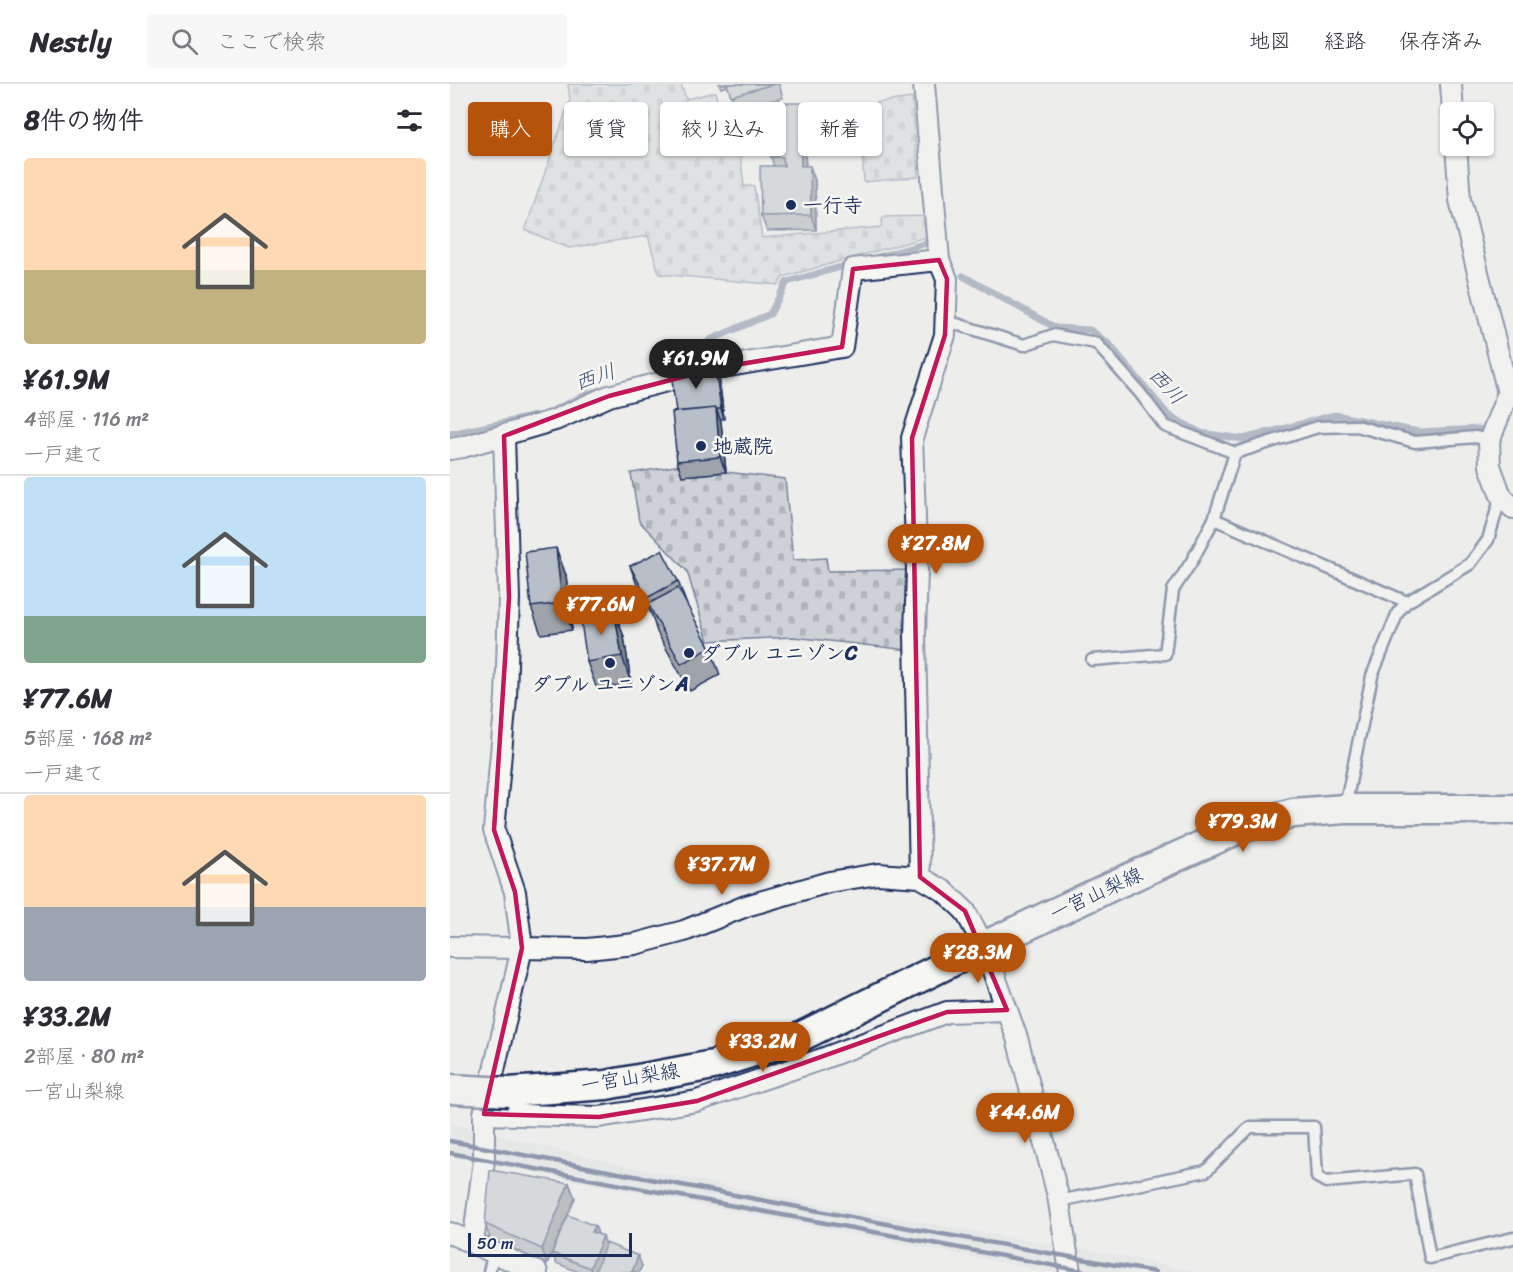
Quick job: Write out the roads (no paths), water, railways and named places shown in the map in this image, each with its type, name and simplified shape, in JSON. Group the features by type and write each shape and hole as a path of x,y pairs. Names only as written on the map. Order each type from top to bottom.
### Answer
{"main road":[{"name":"一宮山梨線","path":"450,1089 510,1092 606,1085 713,1065 800,1036 984,946 1243,827 1293,813 1345,809 1513,809"}],"street":[{"path":"920,877 915,635 917,570 912,438 945,335 947,321 947,279 939,260 924,84"},
{"path":"1451,84 1452,102"},
{"path":"1457,156 1460,200 1508,393 1509,401 1489,441 1490,466 1507,502"},
{"path":"450,449 504,436 555,420 609,396 717,368 842,347 853,268 939,260"},
{"path":"473,1243 484,1160 484,1114 522,948 515,892 494,830 506,698 509,609 504,436"},
{"path":"450,947 588,949 635,944 684,931 747,906 829,882 879,874 920,877 944,891 965,911 984,946 1020,1049 1059,1201 1070,1272"},
{"path":"484,1114 599,1117 697,1101 819,1060 947,1012 1007,1010"},
{"path":"450,1233 537,1272"}],"lane":[{"path":"947,321 1024,345 1053,335 1096,343 1140,393 1165,426 1235,453 1318,427 1358,426 1415,442 1476,437 1489,441"},
{"path":"1092,660 1165,654 1173,590 1192,561 1214,519 1235,453"},
{"path":"1345,809 1372,676 1398,612 1407,602 1470,564 1488,540 1507,502"},
{"path":"1214,519 1407,602"},
{"path":"1059,1201 1206,1171 1250,1127 1314,1127 1317,1177 1326,1182 1415,1174 1431,1258 1513,1238"},
{"path":"489,1272 494,1251"}],"waterway":[{"name":"西川","path":"871,259 927,243"},
{"name":"西川","path":"674,370 679,369 710,340 770,314 787,282 852,264"},
{"name":"西川","path":"963,276 1056,328 1090,330 1109,344 1168,415 1201,433 1243,439 1335,415 1418,432 1479,429"},
{"name":"西川","path":"554,410 590,393 602,390"},
{"name":"西川","path":"450,434 536,416"}],"railway":[{"path":"450,1141 1155,1272"},
{"path":"450,1153 1088,1272"}],"place":[{"name":"一行寺","path":"791,205"},
{"name":"地蔵院","path":"701,446"},
{"name":"ダブル ユニゾンC","path":"689,653"},
{"name":"ダブル ユニゾンA","path":"610,663"}]}
